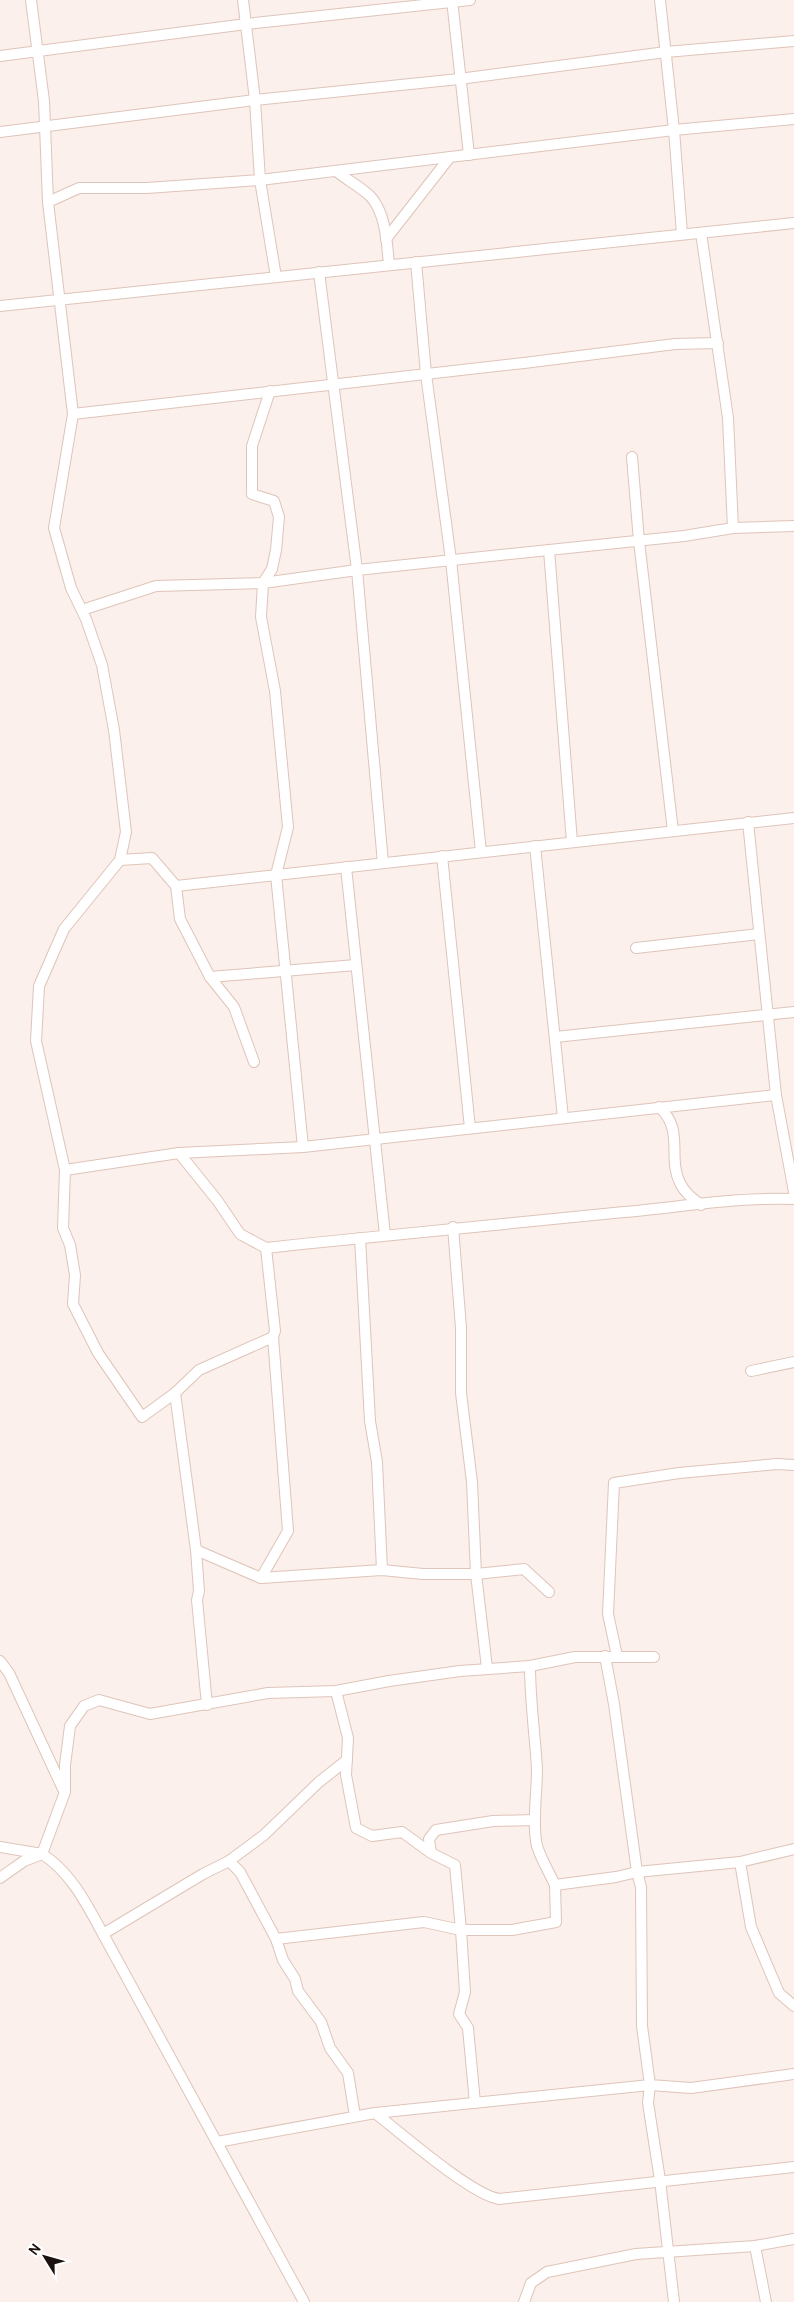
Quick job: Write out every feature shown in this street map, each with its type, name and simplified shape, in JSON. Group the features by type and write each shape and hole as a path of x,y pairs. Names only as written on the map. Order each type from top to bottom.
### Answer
{"street":[{"path":"32,0 44,101 48,202 73,414 54,528 72,588 102,665 114,730 126,832 120,860 64,929 39,986 36,1041 65,1170 63,1228 70,1244 75,1275 73,1304 98,1353 142,1417 175,1393 199,1370 273,1337"},
{"path":"243,0 255,100 260,180 276,277"},
{"path":"0,56 246,24 470,0"},
{"path":"660,0 674,130 682,234"},
{"path":"452,1 459,79 469,155"},
{"path":"0,132 45,128 255,100 459,79 666,52 794,41"},
{"path":"48,202 79,188 147,188 260,180 674,130 794,119"},
{"path":"386,238 450,158"},
{"path":"336,171 371,198 380,214 386,238 389,265"},
{"path":"0,306 794,223"},
{"path":"701,232 728,418 733,528"},
{"path":"416,262 426,374 450,560 481,852"},
{"path":"319,272 357,570 383,863"},
{"path":"73,414 675,344 718,343"},
{"path":"270,391 252,446 252,494 274,501 279,517 272,569 263,583 261,616 275,691 288,827 276,875 303,1146"},
{"path":"632,457 639,541 673,831"},
{"path":"82,610 156,586 263,583 357,570 639,541 733,528 794,526"},
{"path":"549,550 572,842"},
{"path":"176,886 794,818"},
{"path":"748,822 776,1095 794,1192"},
{"path":"535,846 563,1118"},
{"path":"442,856 470,1128"},
{"path":"120,860 152,858 176,886 180,919 210,977 234,1008 254,1062"},
{"path":"346,867 385,1235"},
{"path":"636,948 760,934"},
{"path":"210,977 356,965"},
{"path":"555,1037 794,1012"},
{"path":"65,1170 179,1154 303,1146 374,1139 776,1095"},
{"path":"659,1107 669,1116 672,1126 679,1181 687,1194 701,1205"},
{"path":"179,1154 218,1200 240,1234 266,1248 453,1227 761,1198 794,1200"},
{"path":"453,1227 461,1328 461,1393 472,1482 476,1574 487,1668"},
{"path":"360,1238 370,1421 377,1462 382,1570"},
{"path":"261,1578 288,1532 273,1337 275,1331 266,1248"},
{"path":"751,1371 794,1362"},
{"path":"175,1393 196,1550 199,1591 197,1600 207,1705"},
{"path":"617,1656 608,1614 614,1483 679,1473 777,1464 794,1465"},
{"path":"196,1550 261,1578 382,1570 424,1574 476,1574 524,1569 549,1592"},
{"path":"605,1656 614,1704 640,1887 642,1908 642,2026 650,2085 648,2103 660,2180 674,2302"},
{"path":"0,1878 24,1861 42,1854 65,1792 65,1765 70,1726 84,1706 99,1700 150,1714 268,1693 336,1691 389,1681 487,1668 530,1666 575,1657 654,1657"},
{"path":"0,1661 9,1673 65,1792"},
{"path":"276,1939 424,1922 461,1930 512,1930 556,1922 555,1885 538,1846 535,1820 537,1804 536,1768 530,1702 530,1666"},
{"path":"336,1691 348,1738 346,1775 356,1828 372,1836 402,1832 431,1853 455,1865 465,1992 459,2014 468,2028 475,2103"},
{"path":"103,1934 229,1860 264,1835 319,1782 347,1760"},
{"path":"431,1853 430,1839 436,1830 493,1821 535,1820"},
{"path":"0,1847 42,1854 57,1864 67,1875 103,1934 304,2302"},
{"path":"555,1885 616,1877 637,1872 740,1862 794,1849"},
{"path":"229,1860 240,1872 276,1939 283,1960 295,1979 298,1991 321,2022 330,2048 348,2073 355,2116"},
{"path":"740,1862 751,1927 779,1993 794,2006"},
{"path":"217,2142 375,2113 650,2085 691,2088 794,2074"},
{"path":"375,2113 471,2187 490,2197 499,2199 538,2196 660,2180 794,2168"},
{"path":"524,2302 531,2283 547,2272 636,2254 755,2246 794,2239"},
{"path":"755,2246 766,2302"}]}
